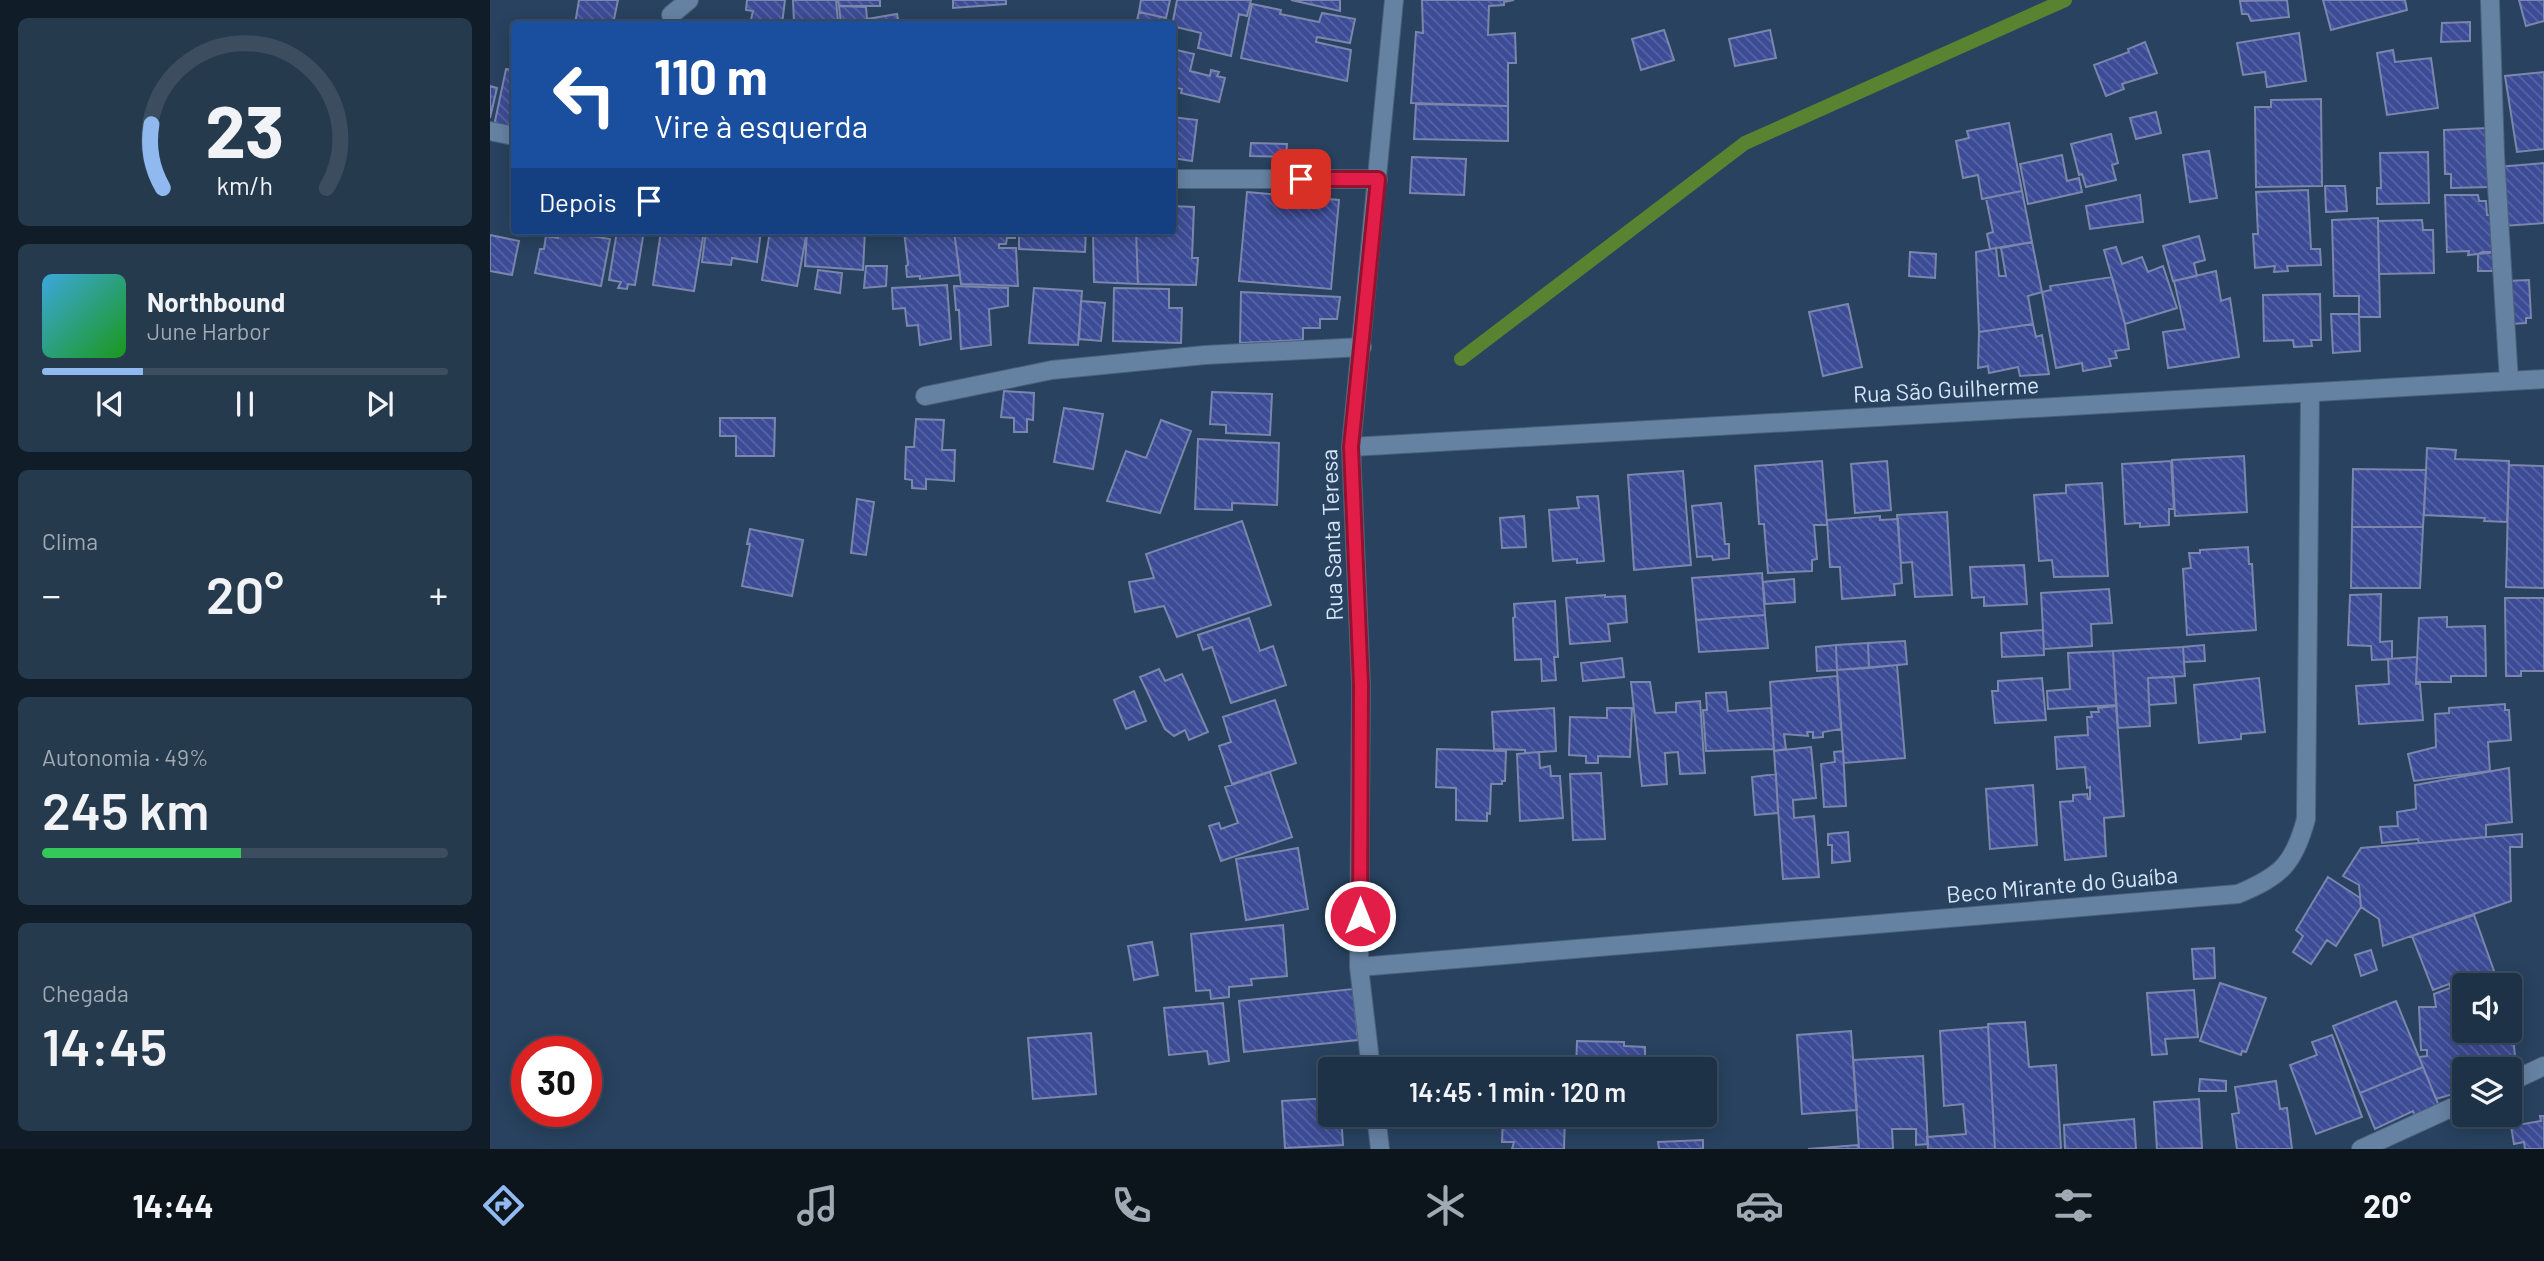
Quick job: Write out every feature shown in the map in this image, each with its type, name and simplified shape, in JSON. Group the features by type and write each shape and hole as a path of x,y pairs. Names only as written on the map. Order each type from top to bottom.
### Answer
{"street":[{"path":"671,15 689,0"},
{"name":"Rua Santa Teresa","path":"1370,1057 1359,967 1361,685 1351,447 1394,0"},
{"path":"2490,1 2495,154 2509,380"},
{"path":"490,131 511,135"},
{"path":"1176,179 1378,179"},
{"path":"925,396 1052,370 1205,355 1362,347"},
{"name":"Rua São Guilherme","path":"1351,447 2544,379"},
{"name":"Beco Mirante do Guaíba","path":"1359,967 2238,894 2264,883 2285,867 2299,846 2306,819 2310,393"},
{"path":"2522,1076 2544,1066"},
{"path":"2361,1149 2452,1107"},
{"path":"1377,1127 1380,1149"}],"building":[{"path":"579,0 618,0 614,21 576,21"},
{"path":"747,0 785,0 782,21 751,21 753,11 746,10"},
{"path":"793,0 836,0 838,21 794,21"},
{"path":"838,0 880,0 880,6 839,6"},
{"path":"953,0 1006,0 1006,4 953,8"},
{"path":"1141,0 1170,0 1166,18 1139,12"},
{"path":"1177,0 1251,0 1247,16 1239,14 1231,56 1198,48 1201,33 1176,27 1176,21 1173,21"},
{"path":"1291,0 1340,0 1340,11"},
{"path":"1422,0 1514,0 1504,2 1504,5 1489,6 1488,35 1515,33 1516,63 1508,63 1508,106 1411,103 1416,32 1423,33"},
{"path":"2287,0 2289,17 2251,21 2248,14 2242,14 2240,1"},
{"path":"2323,0 2405,0 2407,10 2331,30"},
{"path":"2519,0 2544,0 2544,21 2526,26"},
{"path":"1252,4 1281,10 1280,14 1319,22 1322,13 1355,19 1350,43 1317,37 1316,42 1351,50 1347,81 1241,58"},
{"path":"839,6 866,7 867,19 897,14 898,21 841,21"},
{"path":"1139,12 1166,18 1166,21 1137,20"},
{"path":"2470,22 2470,41 2441,42 2442,23"},
{"path":"1664,30 1674,60 1641,70 1632,39"},
{"path":"1770,30 1776,58 1735,66 1729,39"},
{"path":"2299,33 2306,81 2267,87 2265,72 2243,75 2237,43"},
{"path":"2145,42 2157,73 2122,84 2124,89 2106,96 2094,65 2129,52 2128,49"},
{"path":"1176,50 1194,54 1190,71 1210,76 1211,70 1219,72 1217,76 1225,78 1219,102 1181,93 1182,89 1176,88"},
{"path":"2393,50 2395,62 2431,58 2438,108 2387,115 2377,53"},
{"path":"506,69 511,70 511,130 494,126"},
{"path":"2544,72 2544,149 2517,152 2505,76"},
{"path":"490,86 497,88 490,118"},
{"path":"2321,99 2322,186 2256,187 2255,107 2271,107 2271,100"},
{"path":"1416,104 1508,106 1508,141 1414,139"},
{"path":"2156,112 2161,133 2136,139 2130,118"},
{"path":"1176,117 1197,120 1192,161 1176,159"},
{"path":"2009,123 2022,191 1982,199 1978,175 1963,178 1956,141 1969,138 1967,131"},
{"path":"2487,128 2489,187 2451,188 2451,174 2445,174 2444,130"},
{"path":"2111,134 2118,163 2112,165 2116,180 2086,187 2082,174 2079,175 2071,144"},
{"path":"1251,143 1287,144 1286,157 1250,156"},
{"path":"2209,151 2217,198 2190,202 2183,155"},
{"path":"2428,152 2429,203 2377,204 2377,188 2381,188 2380,153"},
{"path":"2062,155 2067,181 2079,178 2082,192 2028,204 2020,164"},
{"path":"1412,157 1466,159 1464,195 1410,193"},
{"path":"2544,163 2544,223 2503,226 2498,167"},
{"path":"2325,186 2345,186 2347,211 2326,212"},
{"path":"2308,190 2311,249 2320,249 2321,265 2287,266 2288,271 2274,272 2275,266 2255,268 2253,234 2258,234 2256,192"},
{"path":"2022,191 2032,242 1990,249 1987,234 1993,232 1986,198"},
{"path":"1247,192 1339,200 1331,289 1239,281"},
{"path":"2140,195 2143,222 2090,229 2086,206"},
{"path":"2445,195 2478,195 2479,201 2486,201 2487,215 2495,215 2497,252 2468,255 2469,251 2447,252"},
{"path":"1176,206 1194,207 1192,258 1198,258 1196,285 1138,284 1136,235 1176,235"},
{"path":"2378,218 2380,317 2359,317 2359,296 2334,296 2332,220"},
{"path":"2422,220 2423,230 2433,230 2434,273 2379,274 2378,221"},
{"path":"490,235 519,241 512,275 490,271"},
{"path":"558,235 584,235 610,239 601,286 535,273 546,236 558,238"},
{"path":"616,235 643,235 635,285 628,284 627,289 618,288 621,282 609,280"},
{"path":"660,235 703,235 694,291 653,285"},
{"path":"705,235 760,235 757,262 732,258 731,265 702,262"},
{"path":"769,235 806,235 797,286 762,280"},
{"path":"807,235 865,235 863,270 805,266"},
{"path":"904,235 955,235 960,275 920,279 920,276 907,277"},
{"path":"955,235 1015,235 1015,238 1007,238 1006,244 999,244 999,248 1016,248 1018,286 961,284"},
{"path":"1019,235 1086,235 1085,252 1019,249"},
{"path":"1093,235 1136,235 1138,284 1094,282"},
{"path":"2199,236 2205,260 2194,263 2197,276 2173,281 2163,246"},
{"path":"2032,242 2042,292 2028,296 2033,324 1979,332 1976,252 1996,248 1999,276 2006,276 2001,248"},
{"path":"2116,247 2122,264 2142,257 2148,272 2163,266 2177,308 2125,324 2104,250"},
{"path":"1910,252 1936,254 1935,278 1909,276"},
{"path":"2497,252 2499,271 2478,271 2478,254"},
{"path":"866,266 887,266 886,286 864,288"},
{"path":"818,270 842,273 840,293 815,289"},
{"path":"2216,271 2221,301 2230,298 2239,357 2168,368 2163,332 2185,329 2174,281"},
{"path":"2112,277 2129,349 2115,351 2117,358 2109,359 2111,366 2083,371 2082,363 2056,368 2042,292 2051,290 2050,286"},
{"path":"2529,280 2531,318 2526,318 2526,323 2511,324 2506,281"},
{"path":"947,285 951,339 920,345 918,325 907,326 905,308 893,309 892,288"},
{"path":"954,286 1008,288 1008,306 989,309 991,345 961,349 959,310 956,310"},
{"path":"1034,288 1082,291 1078,345 1029,343"},
{"path":"1114,288 1169,289 1169,308 1182,308 1181,343 1113,341"},
{"path":"1241,292 1340,297 1337,319 1320,319 1320,328 1303,328 1303,340 1240,343"},
{"path":"2320,294 2321,340 2311,340 2312,346 2294,347 2293,340 2264,341 2263,295"},
{"path":"1081,301 1105,303 1101,341 1079,339"},
{"path":"1848,304 1862,367 1823,376 1809,312"},
{"path":"2331,314 2359,314 2360,351 2333,353"},
{"path":"2033,324 2036,337 2042,335 2049,374 2020,376 2018,367 1989,373 1988,366 1978,368 1979,332"},
{"path":"1004,391 1034,393 1033,420 1027,419 1027,432 1014,432 1014,418 1001,417"},
{"path":"1212,392 1272,394 1270,435 1226,433 1226,425 1210,424"},
{"path":"1064,408 1103,414 1093,469 1054,462"},
{"path":"720,418 775,418 774,456 736,456 736,436 720,436"},
{"path":"916,419 944,420 942,450 955,450 954,481 926,479 926,489 912,488 912,480 905,479 906,447 914,447"},
{"path":"1161,420 1191,431 1160,513 1107,501 1126,451 1146,458"},
{"path":"1198,439 1279,443 1277,505 1232,503 1232,510 1195,509"},
{"path":"2427,448 2456,450 2455,459 2509,461 2507,522 2484,521 2485,518 2424,515"},
{"path":"2244,456 2247,512 2175,516 2172,460"},
{"path":"1822,461 1827,525 1814,525 1817,559 1812,560 1812,571 1768,573 1764,524 1759,524 1755,466"},
{"path":"1887,461 1891,510 1855,513 1851,464"},
{"path":"2171,461 2174,509 2169,509 2169,525 2140,527 2140,523 2125,524 2122,464"},
{"path":"2509,465 2544,466 2544,588 2506,587"},
{"path":"2353,469 2426,470 2423,527 2352,527"},
{"path":"1683,471 1691,565 1634,570 1628,475"},
{"path":"2102,483 2108,576 2054,577 2052,560 2039,561 2034,495 2066,493 2066,485"},
{"path":"1598,496 1604,561 1553,561 1549,510 1579,508 1577,497"},
{"path":"857,499 874,502 866,555 851,553"},
{"path":"1721,503 1729,558 1713,560 1712,556 1697,557 1692,506"},
{"path":"1947,512 1952,595 1915,597 1912,562 1901,563 1897,515"},
{"path":"1524,516 1526,547 1502,548 1500,518"},
{"path":"1880,516 1880,520 1898,519 1902,583 1894,584 1895,595 1842,599 1840,567 1830,567 1827,520"},
{"path":"1242,521 1271,605 1177,637 1164,606 1135,612 1129,582 1154,578 1146,554"},
{"path":"2352,527 2423,527 2420,588 2351,588"},
{"path":"750,529 803,540 792,596 742,586"},
{"path":"2248,547 2249,564 2252,564 2256,630 2187,635 2183,569 2191,568 2189,553"},
{"path":"2024,565 2027,604 1984,606 1984,597 1972,598 1970,567"},
{"path":"1762,573 1765,615 1696,620 1692,578"},
{"path":"1794,579 1795,602 1765,604 1763,582"},
{"path":"2109,589 2112,623 2091,624 2092,646 2044,649 2041,593"},
{"path":"2381,594 2380,642 2392,641 2392,659 2372,660 2371,646 2348,645 2350,595"},
{"path":"1625,596 1627,622 1608,624 1610,641 1570,644 1566,598"},
{"path":"2505,598 2544,598 2544,671 2521,671 2521,676 2506,676"},
{"path":"1555,601 1558,657 1554,657 1556,680 1542,681 1541,659 1515,660 1514,604"},
{"path":"1765,615 1768,648 1699,652 1696,620"},
{"path":"2447,617 2447,627 2485,626 2486,676 2451,676 2451,682 2416,682 2419,618"},
{"path":"1249,618 1260,651 1273,646 1286,685 1231,703 1212,647 1203,650 1198,635"},
{"path":"2043,630 2044,655 2002,657 2001,633"},
{"path":"1905,641 1907,664 1869,668 1868,643"},
{"path":"1868,643 1869,668 1837,670 1836,645"},
{"path":"1836,645 1837,670 1817,671 1816,647"},
{"path":"2204,645 2205,661 2184,662 2183,647"},
{"path":"2183,647 2185,676 2148,678 2150,726 2118,728 2113,651"},
{"path":"2113,651 2116,705 2048,709 2047,691 2070,689 2068,653"},
{"path":"2417,657 2416,684 2420,684 2423,720 2359,724 2356,686 2389,684 2388,659"},
{"path":"1622,658 1624,677 1583,681 1581,663"},
{"path":"1897,665 1905,758 1844,763 1837,670"},
{"path":"1159,669 1165,681 1182,674 1208,732 1189,740 1185,730 1174,736 1165,729 1140,677"},
{"path":"1837,676 1841,729 1823,732 1823,737 1813,738 1813,732 1807,732 1808,736 1784,734 1786,749 1774,751 1770,682"},
{"path":"2174,677 2176,703 2149,705 2148,678"},
{"path":"2042,678 2046,720 1995,723 1992,691 1998,691 1998,681"},
{"path":"2259,678 2265,732 2241,734 2241,739 2199,743 2194,685"},
{"path":"1631,682 1650,682 1655,713 1676,712 1676,703 1700,701 1705,773 1680,774 1678,752 1665,753 1667,784 1642,786"},
{"path":"1134,691 1146,721 1126,729 1114,700"},
{"path":"1726,692 1728,711 1771,708 1774,749 1706,751 1703,710 1707,710 1706,693"},
{"path":"1275,700 1296,763 1232,784 1219,746 1231,742 1223,717"},
{"path":"2505,704 2505,710 2509,710 2511,740 2488,742 2490,771 2414,781 2408,754 2436,747 2435,714 2449,713 2449,708"},
{"path":"2116,706 2124,816 2104,818 2106,856 2065,860 2060,802 2073,801 2073,795 2087,794 2090,799 2090,787 2087,788 2085,767 2057,769 2055,737 2088,735 2087,717 2092,717 2091,712 2099,712 2098,708"},
{"path":"1554,708 1556,751 1525,753 1525,750 1494,749 1492,712"},
{"path":"1607,708 1632,708 1630,757 1598,756 1598,763 1586,763 1586,756 1569,755 1570,717 1607,718"},
{"path":"1811,747 1816,798 1793,800 1794,818 1814,816 1819,877 1783,879 1774,751"},
{"path":"1437,749 1506,751 1505,781 1502,781 1502,784 1491,784 1490,814 1487,813 1487,821 1456,820 1456,788 1436,787"},
{"path":"1843,751 1846,806 1824,807 1821,764 1835,762 1834,752"},
{"path":"1539,752 1540,768 1550,766 1551,776 1560,776 1563,818 1520,821 1517,754"},
{"path":"2509,768 2512,822 2486,825 2486,837 2419,843 2418,839 2382,843 2380,827 2398,826 2397,812 2416,809 2415,785"},
{"path":"1270,772 1292,837 1221,861 1209,826 1219,823 1221,829 1238,823 1225,787"},
{"path":"1601,773 1605,839 1573,840 1570,774"},
{"path":"1776,774 1778,813 1755,815 1752,777"},
{"path":"2033,785 2037,845 1990,849 1986,789"},
{"path":"1848,832 1850,861 1832,863 1832,845 1828,845 1828,834"},
{"path":"2522,834 2522,847 2510,847 2511,901 2383,946 2379,919 2361,907 2359,885 2343,876 2361,848"},
{"path":"1298,848 1308,909 1246,920 1236,859"},
{"path":"2328,877 2360,898 2361,907 2336,946 2327,940 2311,964 2293,952 2303,936 2296,930"},
{"path":"2474,915 2494,971 2452,973 2452,988 2449,984 2433,990 2412,936"},
{"path":"1283,925 1287,976 1251,979 1252,985 1229,987 1229,997 1211,999 1210,990 1196,991 1191,934"},
{"path":"1152,942 1158,975 1134,980 1128,946"},
{"path":"2214,948 2215,978 2194,979 2192,949"},
{"path":"2371,950 2377,970 2361,976 2355,955"},
{"path":"2220,983 2266,998 2246,1052 2242,1051 2241,1055 2200,1041"},
{"path":"2452,987 2452,1043 2514,1043 2515,1057 2452,1057 2452,1094 2436,1099 2419,1057 2427,1056 2427,1050 2421,1050 2419,1007 2436,1007 2434,994"},
{"path":"1353,989 1358,1040 1244,1052 1239,1001"},
{"path":"2194,990 2198,1037 2165,1039 2167,1054 2152,1055 2147,993"},
{"path":"2396,1001 2423,1067 2360,1093 2333,1026"},
{"path":"1223,1003 1229,1061 1209,1064 1207,1051 1169,1055 1164,1008"},
{"path":"2025,1022 2029,1067 2056,1065 2061,1149 1995,1149 1988,1024"},
{"path":"1988,1027 1995,1149 1928,1149 1927,1137 1966,1134 1963,1104 1944,1106 1940,1031"},
{"path":"1851,1031 1857,1110 1802,1114 1797,1035"},
{"path":"1091,1033 1096,1094 1033,1099 1028,1038"},
{"path":"2332,1035 2362,1117 2316,1134 2290,1065 2317,1055 2312,1042"},
{"path":"1577,1041 1624,1042 1624,1046 1645,1047 1645,1057 1576,1057"},
{"path":"1923,1056 1928,1144 1916,1145 1916,1129 1892,1129 1893,1149 1859,1149 1853,1060"},
{"path":"2423,1067 2439,1106 2416,1118 2413,1111 2375,1129 2360,1093"},
{"path":"2200,1079 2226,1081 2226,1091 2199,1091"},
{"path":"2276,1081 2280,1109 2287,1108 2292,1149 2237,1149 2232,1114 2239,1113 2235,1087"},
{"path":"1318,1099 1318,1127 1342,1127 1343,1145 1285,1148 1282,1101"},
{"path":"2199,1099 2202,1148 2157,1149 2154,1102"},
{"path":"2540,1116 2544,1116 2544,1149 2525,1149 2524,1142 2514,1144 2511,1127 2522,1127 2522,1124 2541,1121"},
{"path":"2134,1119 2136,1149 2065,1149 2064,1125"},
{"path":"1503,1127 1565,1127 1564,1149 1512,1149 1514,1142 1502,1142"},
{"path":"1703,1140 1703,1149 1659,1149 1658,1142"},
{"path":"1858,1145 1859,1149 1808,1149"}],"waterway":[{"path":"1461,359 1745,143 2065,0"}],"route":[{"path":"1301,179 1378,179 1351,447 1361,685 1360,916"}]}
